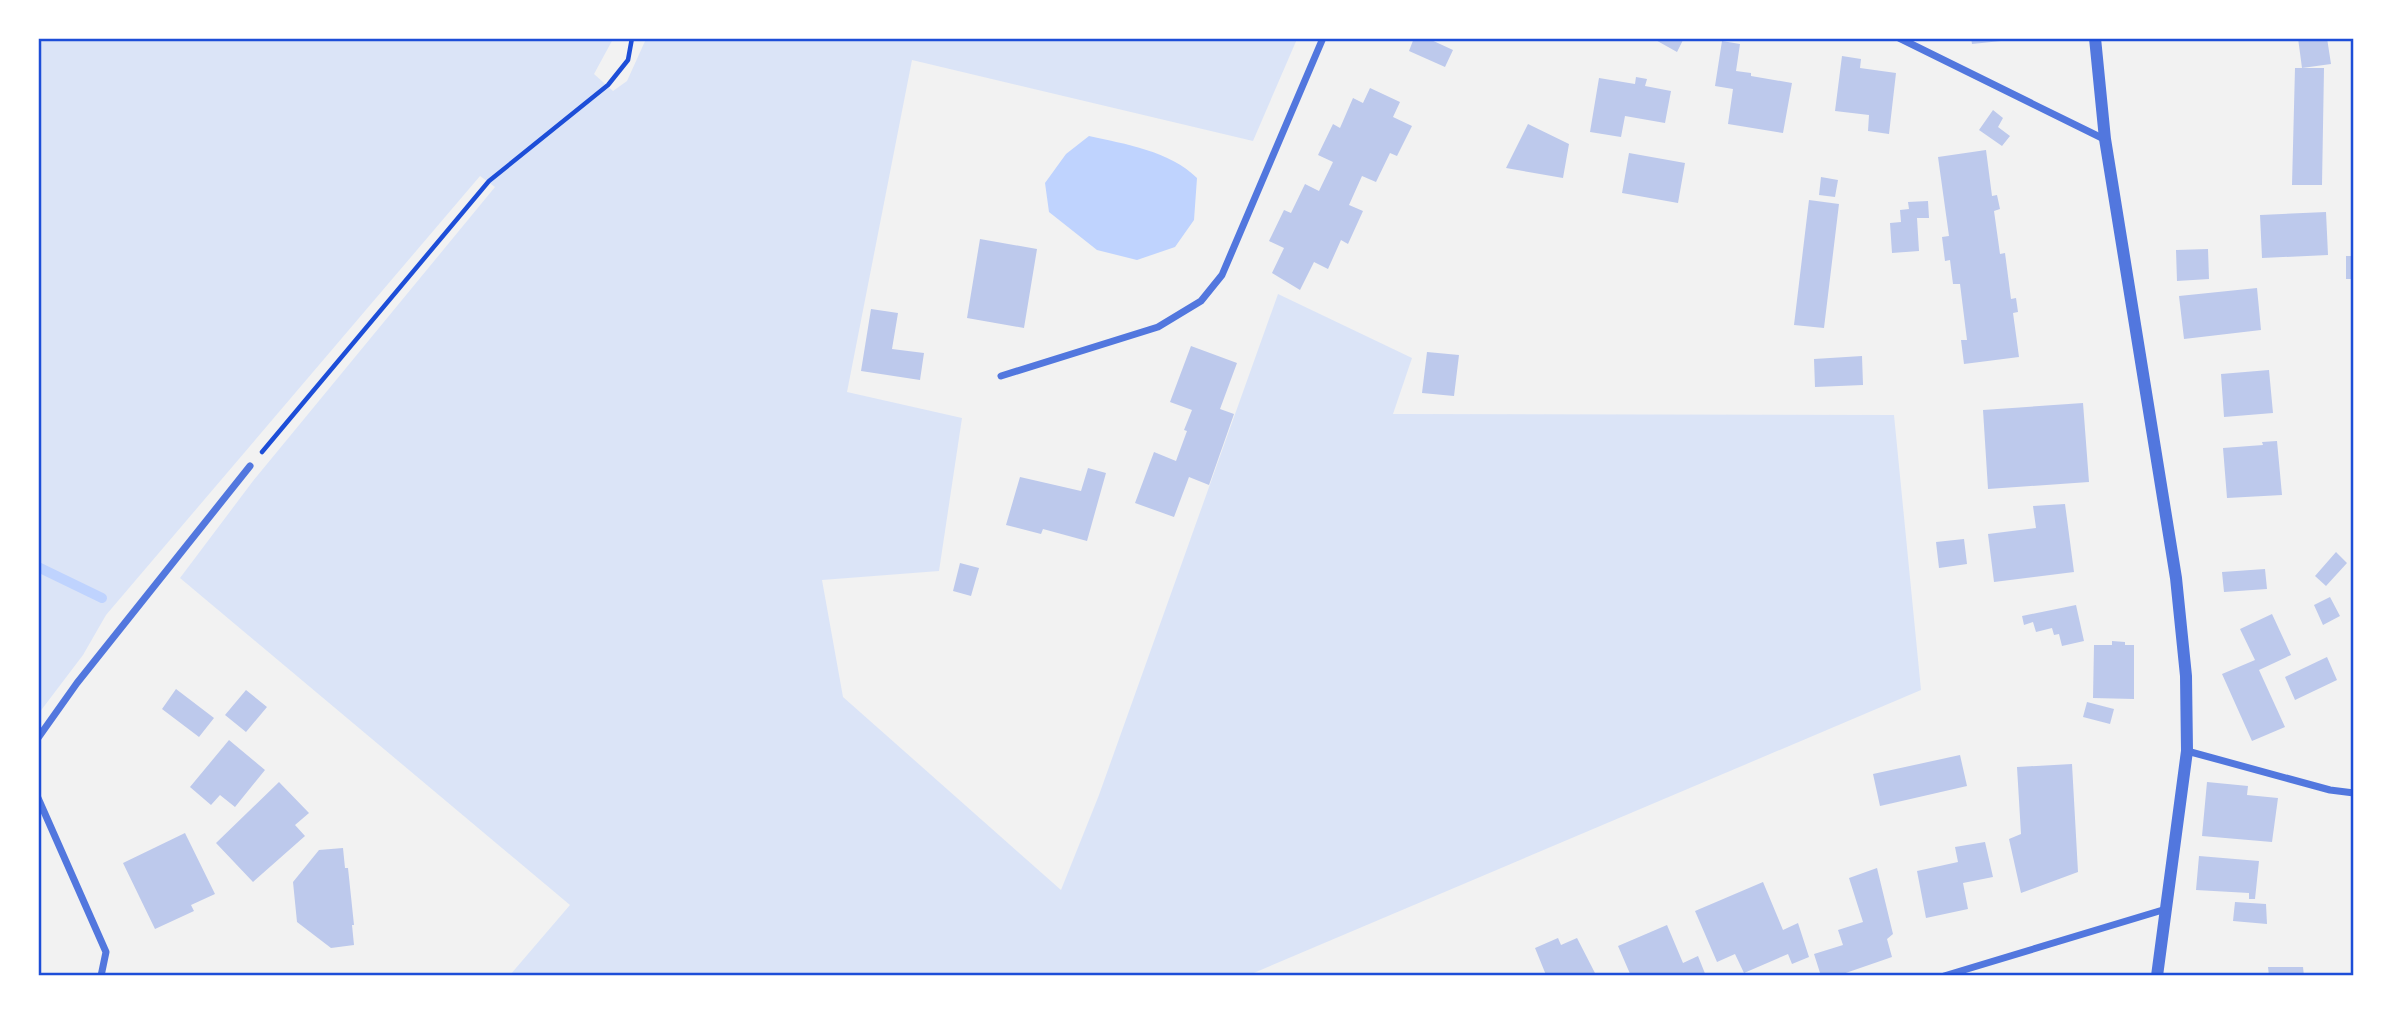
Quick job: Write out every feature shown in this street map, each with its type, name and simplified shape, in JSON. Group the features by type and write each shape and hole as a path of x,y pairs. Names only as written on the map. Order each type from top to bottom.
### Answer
{"street":[{"path":"1000,376 1158,327 1201,302 1222,275 1323,38"},
{"path":"1899,38 2105,139"},
{"path":"2095,38 2105,139 2176,578 2186,676 2187,751 2157,975"},
{"path":"38,738 93,663 250,466"},
{"path":"2187,751 2330,790 2354,793"},
{"path":"38,798 106,952 101,975"},
{"path":"1944,975 2167,909"}],"path":[{"path":"250,466 489,181 608,85 628,60 632,38"}],"shaded area":[{"path":"39,38 613,39 594,74 613,91 627,81 646,39 1297,39 1253,141 912,60 847,392 962,418 939,571 822,580 843,697 1061,890 1099,795 1278,294 1412,358 1393,414 1894,415 1921,690 1249,975 510,975 570,905 180,578 253,481 495,187 480,176 106,615 83,655 39,713"}],"water":[{"path":"1089,136 1160,155 1174,161 1197,178 1194,220 1175,247 1137,260 1097,250 1049,212 1045,183 1066,154"}],"building":[{"path":"1414,38 1427,38 1453,50 1445,67 1409,51"},
{"path":"1652,38 1684,38 1677,52"},
{"path":"1971,38 2001,38 2001,41 1972,44"},
{"path":"2298,38 2327,38 2331,64 2302,68"},
{"path":"1722,41 1740,44 1736,71 1792,83 1783,133 1728,124 1733,89 1715,86"},
{"path":"1842,56 1861,59 1860,68 1896,73 1889,134 1868,131 1869,115 1835,111"},
{"path":"2295,68 2324,68 2322,185 2292,185"},
{"path":"1636,77 1647,79 1645,86 1671,91 1665,123 1625,116 1621,137 1590,132 1599,78 1635,84"},
{"path":"1370,88 1400,102 1393,117 1412,126 1397,156 1390,153 1376,182 1362,176 1349,205 1363,211 1348,244 1341,240 1328,269 1314,262 1300,290 1272,273 1284,248 1269,241 1284,210 1291,213 1305,184 1319,191 1333,162 1318,155 1333,124 1340,128 1353,98 1363,103"},
{"path":"1993,110 2003,118 1998,127 2010,136 2002,146 1979,130"},
{"path":"1528,124 1569,144 1563,178 1506,168"},
{"path":"1986,150 1992,196 1997,195 2000,209 1994,211 2000,254 2005,253 2011,299 2016,298 2018,312 2013,313 2019,357 1964,364 1961,340 1967,340 1960,284 1953,284 1950,260 1945,261 1942,237 1949,236 1938,157"},
{"path":"1629,153 1685,163 1678,203 1622,193"},
{"path":"1821,177 1838,180 1835,197 1819,195"},
{"path":"1809,200 1839,204 1824,328 1794,325"},
{"path":"1928,201 1929,218 1917,218 1919,251 1892,253 1890,223 1901,222 1900,210 1909,209 1908,202"},
{"path":"2326,212 2328,255 2262,258 2260,215"},
{"path":"980,239 1037,249 1024,328 967,318"},
{"path":"2208,249 2209,279 2177,281 2176,250"},
{"path":"2346,256 2354,256 2354,279 2346,279"},
{"path":"2257,288 2261,330 2184,339 2179,296"},
{"path":"871,309 898,313 892,349 924,353 920,380 861,371"},
{"path":"1191,346 1237,363 1220,409 1234,414 1209,485 1189,477 1174,517 1135,503 1154,452 1176,461 1187,431 1184,430 1192,410 1170,402"},
{"path":"1427,352 1459,355 1454,396 1422,393"},
{"path":"1862,356 1863,385 1815,387 1814,359"},
{"path":"2269,370 2273,413 2224,417 2221,374"},
{"path":"2083,403 2089,482 1988,489 1983,410"},
{"path":"2277,441 2282,495 2227,498 2223,448 2263,445 2262,442"},
{"path":"1088,468 1106,473 1087,541 1043,529 1041,534 1006,525 1020,477 1081,491"},
{"path":"2065,504 2074,572 1994,582 1988,534 2036,528 2033,506"},
{"path":"1964,539 1967,564 1939,568 1936,542"},
{"path":"2336,552 2347,563 2326,586 2315,576"},
{"path":"960,563 979,568 971,596 953,591"},
{"path":"2265,569 2267,589 2224,592 2222,572"},
{"path":"2330,597 2340,616 2323,625 2314,605"},
{"path":"2076,605 2084,641 2062,646 2059,634 2054,635 2052,628 2036,632 2033,622 2024,625 2022,616"},
{"path":"2272,614 2291,655 2259,670 2285,727 2252,741 2222,674 2255,660 2240,629"},
{"path":"2112,641 2134,645 2134,699 2093,698 2094,645 2112,645"},
{"path":"2327,657 2337,680 2295,700 2285,677"},
{"path":"176,689 214,718 199,737 162,709"},
{"path":"246,690 267,707 246,732 225,715"},
{"path":"2087,702 2114,709 2110,724 2083,717"},
{"path":"229,740 265,770 235,807 220,795 211,805 190,787"},
{"path":"1960,755 1967,786 1880,806 1873,774"},
{"path":"2072,764 2078,872 2021,893 2009,839 2021,834 2017,767"},
{"path":"279,782 309,813 295,825 305,836 253,882 216,843"},
{"path":"2207,782 2248,786 2247,795 2278,798 2272,842 2202,836"},
{"path":"185,833 215,894 191,905 194,911 155,929 123,863"},
{"path":"1985,842 1993,877 1963,883 1968,909 1926,918 1917,871 1958,862 1955,847"},
{"path":"343,848 345,868 348,868 354,945 331,948 297,922 293,882 319,850"},
{"path":"2199,856 2259,861 2255,899 2249,899 2249,893 2196,890"},
{"path":"1877,868 1893,934 1887,939 1892,957 1837,976 1821,976 1814,954 1843,945 1838,930 1863,922 1849,878"},
{"path":"1763,882 1783,930 1798,923 1809,957 1792,964 1788,954 1744,973 1735,954 1717,962 1695,911"},
{"path":"2235,902 2266,904 2267,924 2233,921"},
{"path":"1667,925 1683,963 1698,956 1706,976 1631,976 1618,946"},
{"path":"1558,938 1561,945 1577,938 1596,975 1546,975 1535,948"},
{"path":"2268,967 2303,967 2304,976 2269,976"}],"waterway":[{"path":"38,567 102,598"}]}
